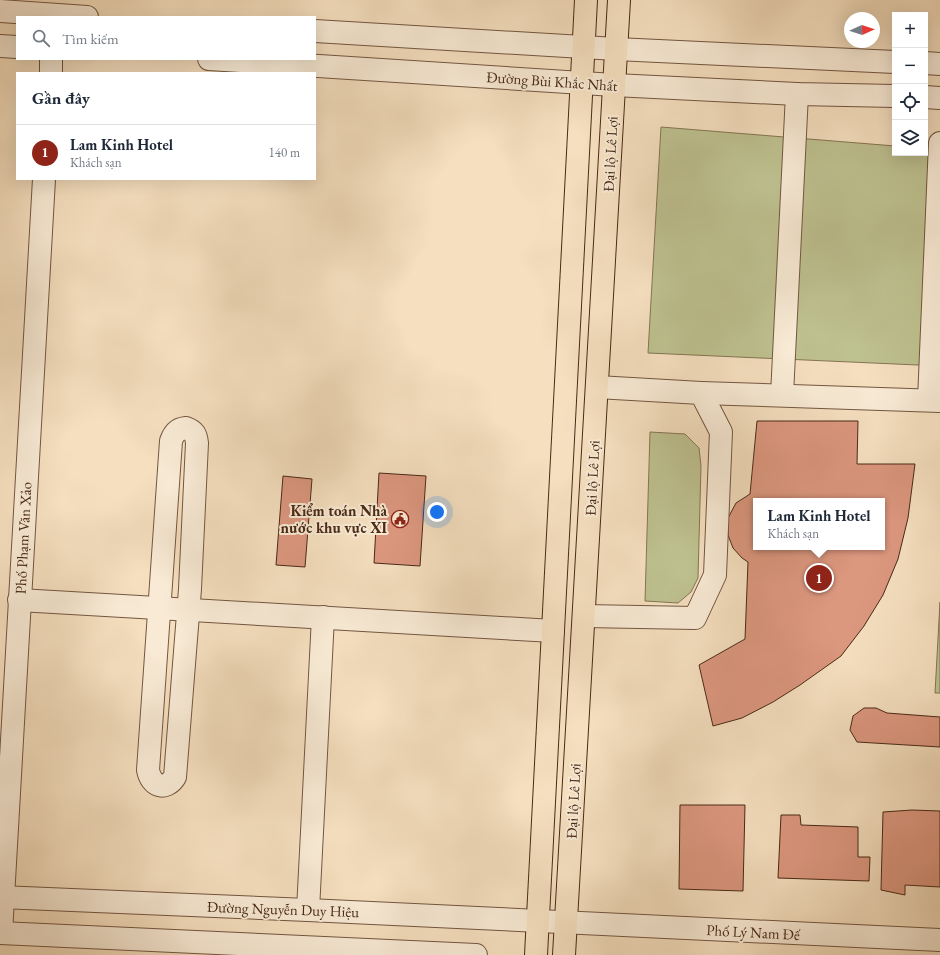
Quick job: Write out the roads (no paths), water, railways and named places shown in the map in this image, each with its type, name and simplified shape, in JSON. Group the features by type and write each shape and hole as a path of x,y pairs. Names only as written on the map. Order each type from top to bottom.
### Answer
{"main road":[{"name":"Đại lộ Lê Lợi","path":"536,955 586,0"},
{"name":"Đại lộ Lê Lợi","path":"564,955 619,0"}],"street":[{"path":"0,11 54,11 82,16"},
{"path":"316,31 616,49 892,62"},
{"path":"0,46 16,47"},
{"path":"51,60 51,72"},
{"name":"Đường Bùi Khắc Nhất","path":"225,60 614,85 796,94 892,96"},
{"path":"928,63 940,64"},
{"path":"782,395 796,94"},
{"path":"928,97 940,98"},
{"path":"597,387 701,393 934,400 940,143"},
{"name":"Phố Phạm Văn Xảo","path":"0,933 44,180"},
{"path":"584,616 695,618 715,575 721,432 701,393"},
{"path":"186,428 193,431 196,436 197,443 189,609 175,777 171,783 164,786 155,784 150,778 148,770 160,607 171,441 174,433 179,429 186,428"},
{"path":"19,600 553,631"},
{"path":"308,910 322,618"},
{"name":"Đường Nguyễn Duy Hiệu","path":"1,897 566,923"},
{"name":"Phố Lý Nam Đế","path":"566,923 940,940"},
{"path":"0,933 476,955"}],"place":[{"name":"Kiểm toán Nhà nước khu vực XI","path":"400,519"},
{"name":"Lam Kinh Hotel","path":"819,578"}]}
